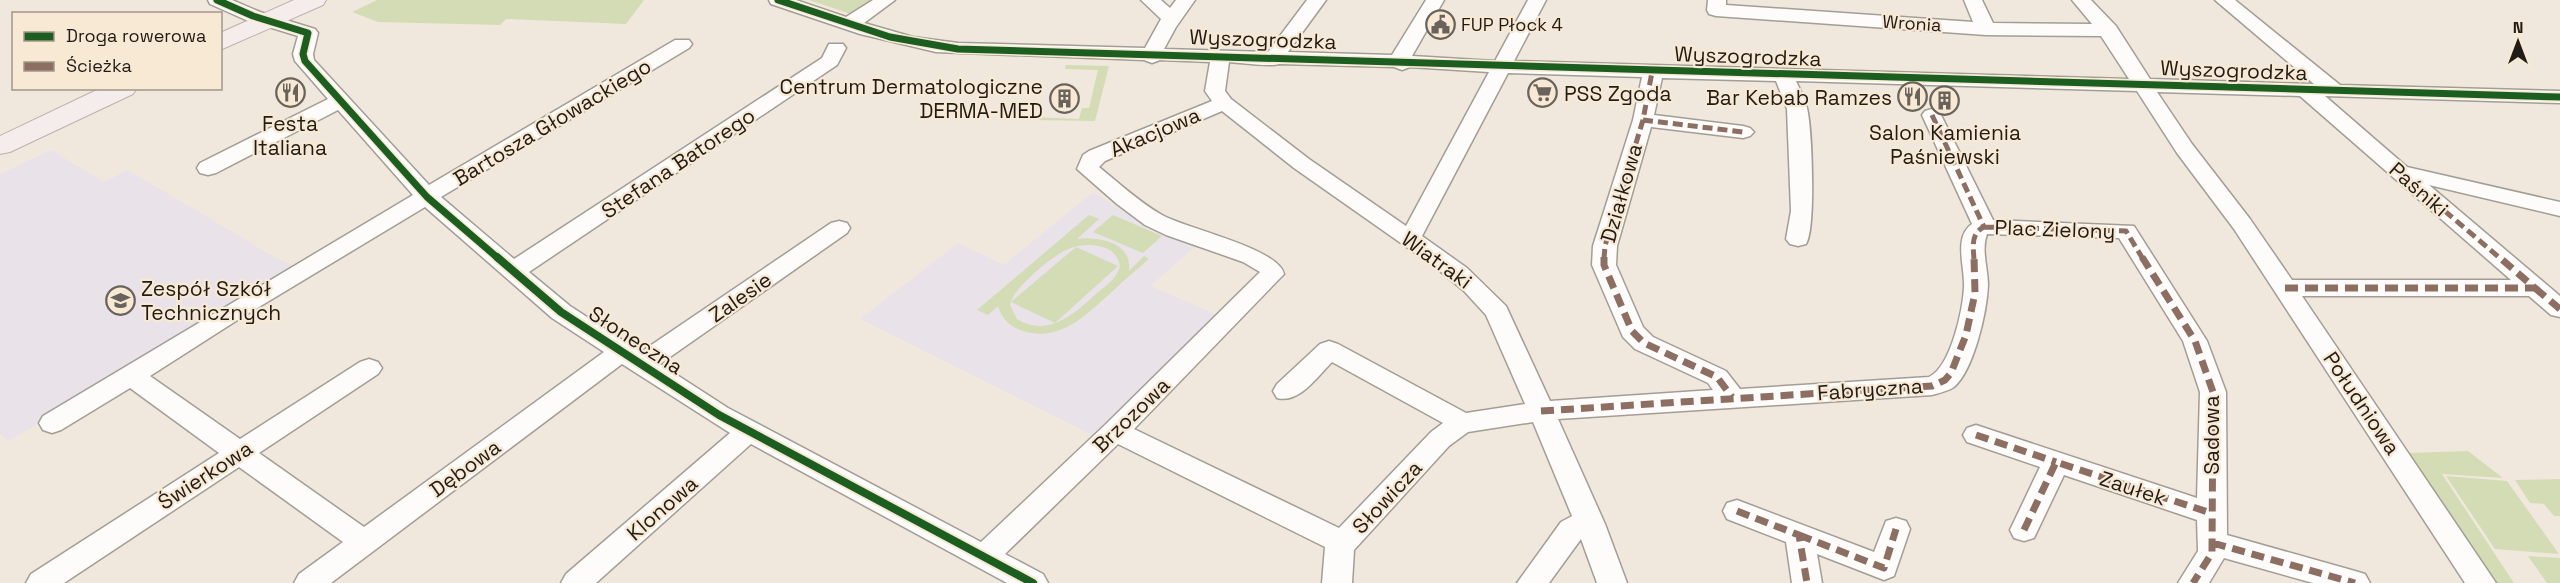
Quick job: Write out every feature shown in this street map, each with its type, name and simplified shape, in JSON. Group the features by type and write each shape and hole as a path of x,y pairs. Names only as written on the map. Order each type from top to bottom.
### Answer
{"main road":[{"path":"222,43 314,0"},
{"path":"0,146 120,90"}],"street":[{"path":"217,0 269,21"},
{"name":"Wyszogrodzka","path":"778,0 849,24 936,47 1652,72 2335,90 2556,100"},
{"path":"849,24 886,0"},
{"path":"1150,0 1171,18"},
{"path":"1153,56 1171,18 1186,0"},
{"path":"1273,59 1317,0"},
{"path":"1402,62 1401,53 1435,0"},
{"path":"1408,238 1416,229 1538,0"},
{"path":"1973,0 1986,29"},
{"path":"2081,0 2154,85"},
{"path":"2094,0 2129,39 2154,85"},
{"path":"2224,0 2335,90"},
{"name":"Wronia","path":"1716,5 1851,9 1986,29 2109,30"},
{"name":"Słoneczna","path":"269,21 308,33 303,54 305,61 339,101 427,197 561,312 748,432 1033,583"},
{"name":"Bartosza Głowackiego","path":"52,423 230,313 682,44"},
{"name":"Stefana Batorego","path":"512,272 830,61 836,48"},
{"path":"1220,59 1215,91 1224,103"},
{"name":"Działkowa","path":"1652,72 1653,80 1643,120 1605,246 1604,265 1632,331 1644,343 1717,377 1732,397"},
{"name":"Wyszogrodzka","path":"1784,75 1797,109 1802,211 1798,239"},
{"name":"Południowa","path":"2154,85 2221,171 2242,224 2481,583"},
{"name":"Paśniki","path":"2304,89 2560,309"},
{"path":"208,168 339,101"},
{"name":"Akacjowa","path":"1224,103 1097,156 1091,160 1088,169 1156,222 1260,261 1271,269"},
{"name":"Wiatraki","path":"1224,103 1315,175 1457,272 1497,312 1590,524 1612,583"},
{"path":"1932,115 1984,227"},
{"path":"1643,120 1743,132"},
{"path":"2399,172 2560,209"},
{"name":"Plac Zielony","path":"1984,227 2126,231"},
{"name":"Fabryczna","path":"1541,411 1932,386 1946,380 1959,356 1973,313 1976,286 1972,239 1977,230 1984,227"},
{"name":"Zalesie","path":"631,359 839,228"},
{"name":"Sadowa","path":"2126,231 2194,341 2213,393 2212,553 2193,583"},
{"name":"Brzozowa","path":"984,557 1269,279 1271,269"},
{"path":"2285,288 2535,288"},
{"path":"1286,390 1329,350 1451,415 1461,423"},
{"name":"Dębowa","path":"309,583 364,542 631,359"},
{"name":"Świerkowa","path":"41,583 369,368"},
{"path":"131,376 364,542"},
{"name":"Słowicza","path":"1337,583 1339,550 1343,543 1440,439 1461,423 1541,411"},
{"path":"1115,431 1343,543"},
{"name":"Klonowa","path":"576,583 748,432"},
{"name":"Zaułek","path":"1976,435 2211,513"},
{"path":"2024,530 2056,462"},
{"path":"1737,511 1884,568 1896,529"},
{"path":"1532,583 1571,530 1577,526 1590,524"},
{"path":"1799,535 1807,583"},
{"path":"2213,543 2355,583"}],"shaded area":[{"name":"Zespół Szkół Technicznych","path":"51,150 104,182 128,170 276,258 297,267 175,345 8,441 0,434 0,174"},
{"path":"1093,192 1142,223 1197,245 1150,286 1218,315 1096,437 860,319 958,243 1004,265"}],"green space":[{"path":"377,0 644,0 626,24 506,19 500,25 378,22 352,12"},
{"path":"809,0 874,0 854,15"},
{"path":"1066,65 1109,66 1095,121 1032,120 1033,117 1079,119 1082,108 1089,108 1098,70 1065,69"},
{"path":"1089,215 1099,219 1077,239 1095,239 1113,243 1125,253 1129,261 1129,271 1144,256 1149,259 1085,316 1050,333 1037,334 1014,327 1004,319 998,306 988,315 977,310","holes":["1093,245 1108,249 1118,260 1120,266 1110,282 1070,316 1050,325 1039,326 1017,319 1010,305 1012,298 1032,275 1067,250 1078,246"]},
{"path":"1113,215 1162,236 1143,253 1093,232"},
{"path":"1076,247 1118,266 1055,323 1011,302"},
{"path":"2468,451 2503,478 2442,474 2514,583 2492,583 2407,453"},
{"path":"2446,476 2507,481 2559,554 2495,549"},
{"path":"2560,479 2560,516 2554,516 2544,504 2530,503 2515,480"},
{"path":"2528,556 2560,558 2560,583 2547,583"}],"marked path":[{"path":"1652,72 1643,120 1605,246 1604,265 1632,331 1644,343 1717,377 1732,397"},
{"path":"1541,411 1932,386 1945,380 1956,363 1970,320 1976,284 1973,241 1977,230 1984,227 1932,115"},
{"path":"1643,120 1743,132"},
{"path":"2285,288 2535,288 2399,172"},
{"path":"1984,227 2126,231 2195,341 2213,392 2211,513 2213,543 2212,553 2193,583"},
{"path":"2535,288 2560,309"},
{"path":"1976,435 2056,462"},
{"path":"2024,530 2056,462 2211,513"},
{"path":"1737,511 1799,535 1807,583"},
{"path":"1799,535 1884,568 1896,529"},
{"path":"2213,543 2355,583"}],"cycle path":[{"path":"217,0 253,16 308,33 303,54 305,61 427,197 561,312 719,415 1033,583"},
{"path":"778,0 890,37 936,47 958,49 2560,97"}],"place":[{"name":"FUP Płock 4","path":"1440,24"},
{"name":"Festa Italiana","path":"290,92"},
{"name":"PSS Zgoda","path":"1543,93"},
{"name":"Bar Kebab Ramzes","path":"1913,97"},
{"name":"Centrum Dermatologiczne DERMA-MED","path":"1064,98"},
{"name":"Salon Kamienia Paśniewski","path":"1945,101"},
{"name":"Zespół Szkół Technicznych","path":"120,300"}]}
